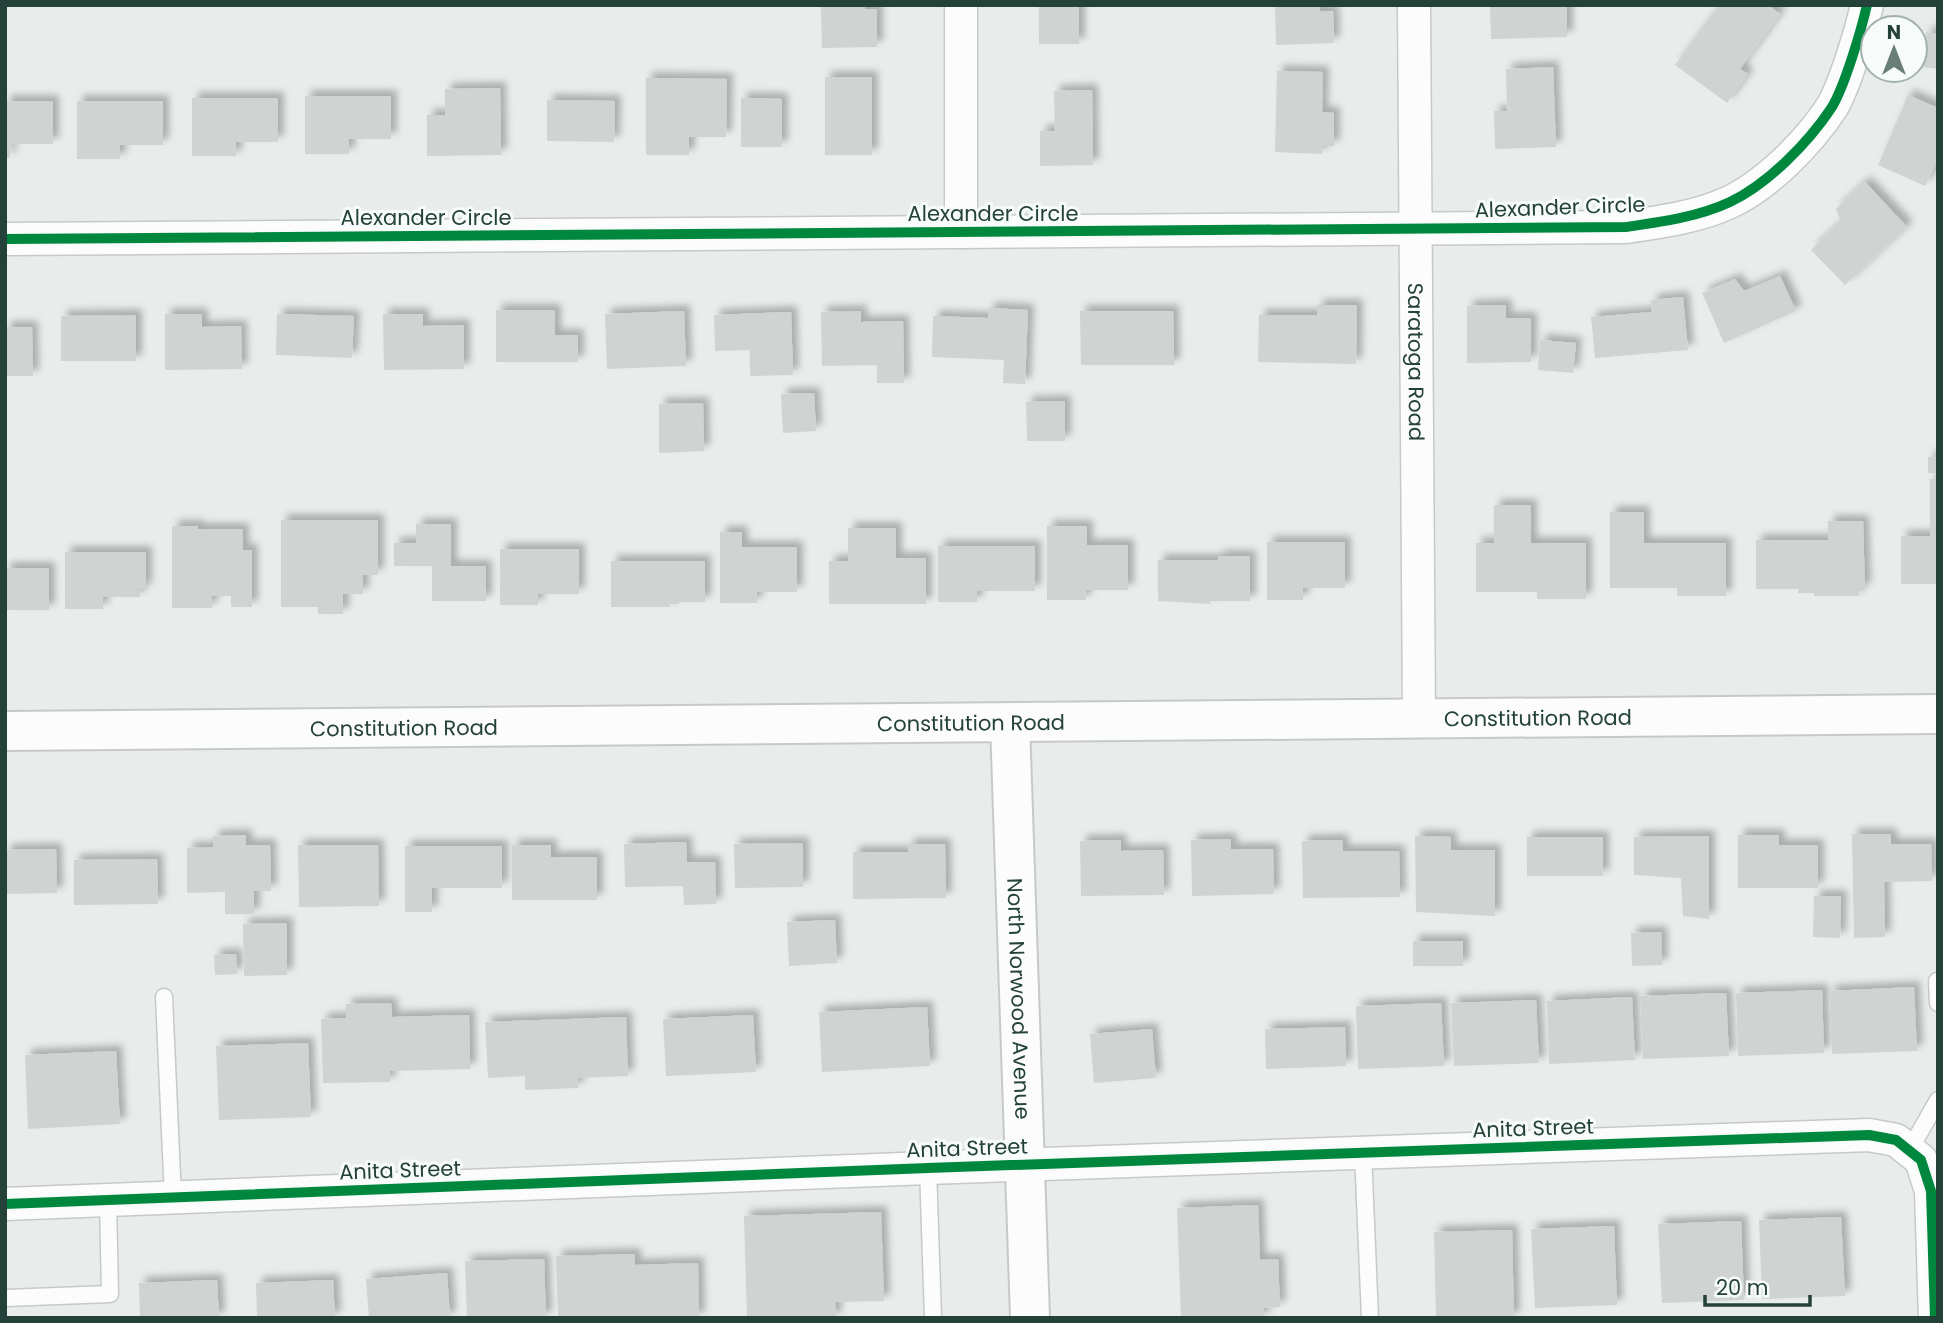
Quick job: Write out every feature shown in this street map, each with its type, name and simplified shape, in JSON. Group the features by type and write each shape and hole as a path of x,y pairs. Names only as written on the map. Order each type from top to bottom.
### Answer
{"street":[{"path":"961,5 961,232"},
{"name":"Saratoga Road","path":"1414,5 1419,718"},
{"name":"Alexander Circle","path":"5,239 1626,228 1681,219 1731,202 1775,172 1833,106 1867,5"},
{"name":"Constitution Road","path":"5,731 1938,714"},
{"name":"North Norwood Avenue","path":"1010,723 1030,1318"},
{"name":"Anita Street","path":"5,1204 1869,1135 1896,1140 1915,1156"},
{"path":"1915,1156 1931,1191 1935,1318"}],"lane":[{"path":"1937,981 1938,1003"},
{"path":"164,997 173,1198"},
{"path":"1915,1156 1938,1100"},
{"path":"1363,1153 1370,1318"},
{"path":"928,1168 933,1318"},
{"path":"5,1298 110,1294 108,1200"}],"building":[{"path":"821,5 865,5 865,9 877,9 877,47 822,48"},
{"path":"1039,5 1079,5 1079,44 1039,44"},
{"path":"1275,5 1320,5 1320,11 1333,11 1334,43 1276,45"},
{"path":"1490,5 1567,6 1567,37 1491,39"},
{"path":"1719,5 1768,5 1780,14 1740,69 1748,74 1727,103 1675,65"},
{"path":"1929,32 1938,34 1938,69 1929,68"},
{"path":"1553,67 1556,147 1495,149 1494,111 1507,111 1506,69"},
{"path":"1277,71 1323,72 1322,112 1334,113 1334,146 1322,146 1322,154 1275,152"},
{"path":"825,77 872,77 872,155 825,155"},
{"path":"646,78 727,79 726,137 689,137 689,155 646,155"},
{"path":"500,88 501,155 427,156 427,115 445,115 445,89"},
{"path":"1092,90 1093,165 1040,166 1040,131 1055,131 1054,91"},
{"path":"1908,95 1938,108 1938,159 1925,186 1878,165"},
{"path":"305,96 391,96 391,139 349,139 349,154 305,154"},
{"path":"192,98 278,98 278,142 236,142 236,156 192,156"},
{"path":"741,98 782,99 782,147 741,147"},
{"path":"547,100 615,101 614,142 547,141"},
{"path":"5,101 53,101 53,144 10,144 10,158 5,158"},
{"path":"77,101 163,101 163,145 120,145 120,159 77,159"},
{"path":"1865,182 1907,227 1845,285 1811,250 1841,222 1836,209"},
{"path":"1780,276 1796,311 1724,343 1702,293 1735,279 1744,291"},
{"path":"1683,297 1688,350 1595,358 1591,317 1652,312 1651,300"},
{"path":"1317,305 1357,305 1356,364 1258,362 1259,315 1317,315"},
{"path":"1506,305 1506,318 1531,318 1531,362 1467,363 1467,306"},
{"path":"988,308 1028,310 1025,384 1003,383 1004,360 932,357 933,316 988,318"},
{"path":"496,310 555,310 555,335 578,335 578,362 496,362"},
{"path":"684,311 686,366 607,369 605,314"},
{"path":"861,311 861,322 903,321 904,383 877,383 877,365 822,366 821,312"},
{"path":"1080,311 1173,311 1174,365 1081,365"},
{"path":"791,312 793,375 750,376 750,350 715,351 714,315"},
{"path":"165,314 202,314 202,327 241,326 242,369 165,370"},
{"path":"277,314 354,316 352,358 276,355"},
{"path":"383,314 423,314 423,326 464,325 464,369 384,370"},
{"path":"136,315 136,361 61,361 61,316"},
{"path":"5,327 32,327 33,376 5,376"},
{"path":"1540,340 1576,343 1573,373 1538,370"},
{"path":"814,393 816,431 783,433 781,394"},
{"path":"1065,401 1065,441 1027,441 1026,402"},
{"path":"703,403 704,451 659,453 659,404"},
{"path":"1928,457 1938,457 1938,473 1928,473"},
{"path":"1930,479 1938,479 1938,584 1901,584 1901,536 1930,536"},
{"path":"1494,505 1531,505 1531,543 1586,543 1586,599 1537,599 1537,592 1476,592 1476,543 1494,543"},
{"path":"1610,512 1644,512 1644,543 1726,543 1726,596 1677,596 1677,588 1610,588"},
{"path":"281,520 378,520 378,575 363,575 363,594 343,594 343,614 318,614 318,607 281,607"},
{"path":"1828,521 1863,521 1865,589 1859,589 1859,596 1814,596 1814,593 1798,593 1798,589 1756,589 1756,540 1828,540"},
{"path":"416,524 451,524 451,566 486,566 486,601 432,601 432,566 394,566 394,543 416,543"},
{"path":"172,526 243,529 243,550 252,550 252,607 231,607 231,596 212,596 212,608 172,608"},
{"path":"1047,526 1087,526 1087,545 1128,545 1128,590 1086,590 1086,600 1047,600"},
{"path":"848,528 896,528 896,558 926,558 926,604 829,604 829,561 848,561"},
{"path":"720,532 742,532 742,547 797,547 797,592 757,592 757,603 720,603"},
{"path":"1267,542 1345,542 1345,588 1303,588 1303,600 1267,600"},
{"path":"938,546 1035,546 1035,591 977,591 977,602 938,602"},
{"path":"500,549 579,549 579,594 538,594 538,605 500,605"},
{"path":"65,552 146,552 146,589 140,589 140,597 103,597 103,609 65,609"},
{"path":"1218,556 1250,556 1250,601 1210,601 1210,604 1158,601 1158,560 1218,560"},
{"path":"611,561 705,561 705,602 679,602 670,604 670,607 611,607"},
{"path":"5,568 49,568 49,610 5,610"},
{"path":"1852,834 1891,834 1891,844 1931,844 1932,881 1884,882 1885,937 1854,938"},
{"path":"246,835 246,845 270,845 271,891 254,891 254,914 225,914 225,892 187,893 187,848 213,847 213,836"},
{"path":"1738,835 1779,835 1779,845 1818,845 1818,888 1738,888"},
{"path":"1415,836 1451,837 1451,850 1495,850 1495,916 1416,912"},
{"path":"1709,836 1709,919 1683,916 1681,878 1634,875 1634,837"},
{"path":"1527,837 1603,837 1603,876 1527,876"},
{"path":"1231,839 1231,849 1273,849 1274,894 1192,896 1191,840"},
{"path":"1121,840 1121,851 1163,850 1164,895 1081,896 1080,841"},
{"path":"1342,840 1343,851 1399,851 1400,897 1303,898 1302,841"},
{"path":"686,842 687,862 715,862 716,904 684,905 683,886 625,887 624,844"},
{"path":"803,843 803,887 735,888 734,844"},
{"path":"907,844 945,844 946,898 853,899 853,852 909,852"},
{"path":"298,845 378,845 379,906 299,907"},
{"path":"512,845 551,845 551,857 597,857 597,900 512,900"},
{"path":"405,846 502,846 502,888 432,888 432,912 405,912"},
{"path":"56,849 57,893 5,894 5,850"},
{"path":"157,859 158,904 74,905 74,860"},
{"path":"1814,896 1841,896 1840,938 1813,937"},
{"path":"835,920 837,963 789,966 787,922"},
{"path":"287,923 287,975 244,976 243,924"},
{"path":"1661,932 1662,965 1632,966 1631,933"},
{"path":"1413,941 1463,941 1463,966 1413,966"},
{"path":"236,954 237,974 215,975 214,955"},
{"path":"1914,987 1917,1051 1832,1054 1829,991"},
{"path":"1822,990 1824,1053 1738,1056 1736,993"},
{"path":"1726,993 1729,1056 1643,1059 1640,996"},
{"path":"1632,997 1635,1060 1549,1064 1547,1001"},
{"path":"1536,1000 1539,1063 1454,1066 1451,1003"},
{"path":"391,1003 392,1017 469,1015 470,1069 390,1071 390,1082 323,1083 321,1019 346,1018 346,1004"},
{"path":"1441,1003 1444,1066 1358,1069 1356,1006"},
{"path":"927,1007 930,1066 822,1072 819,1012"},
{"path":"753,1015 756,1072 666,1076 663,1019"},
{"path":"626,1017 628,1076 578,1078 578,1088 525,1090 525,1076 488,1078 485,1022"},
{"path":"1345,1027 1346,1066 1266,1069 1265,1029"},
{"path":"1152,1029 1156,1078 1094,1083 1090,1034"},
{"path":"308,1043 311,1117 219,1120 216,1046"},
{"path":"116,1051 120,1124 28,1129 25,1055"},
{"path":"1258,1205 1260,1260 1278,1259 1280,1307 1263,1308 1264,1318 1181,1318 1177,1208"},
{"path":"881,1212 884,1301 835,1302 836,1318 747,1318 744,1216"},
{"path":"1841,1217 1845,1296 1762,1299 1759,1220"},
{"path":"1741,1221 1744,1300 1662,1303 1658,1224"},
{"path":"1614,1226 1617,1305 1535,1308 1531,1229"},
{"path":"1512,1230 1514,1318 1436,1318 1434,1232"},
{"path":"635,1254 635,1265 698,1263 699,1318 558,1316 556,1256"},
{"path":"544,1259 546,1318 467,1318 465,1261"},
{"path":"447,1273 450,1318 369,1318 366,1279"},
{"path":"217,1280 219,1318 140,1318 139,1283"},
{"path":"333,1280 335,1318 257,1318 256,1283"}],"cycle path":[{"path":"5,239 1626,227 1679,218 1718,207 1744,194 1787,161 1832,107 1852,57 1867,5"},
{"path":"5,1204 1869,1135 1896,1140 1921,1160 1931,1191 1935,1318"}]}
